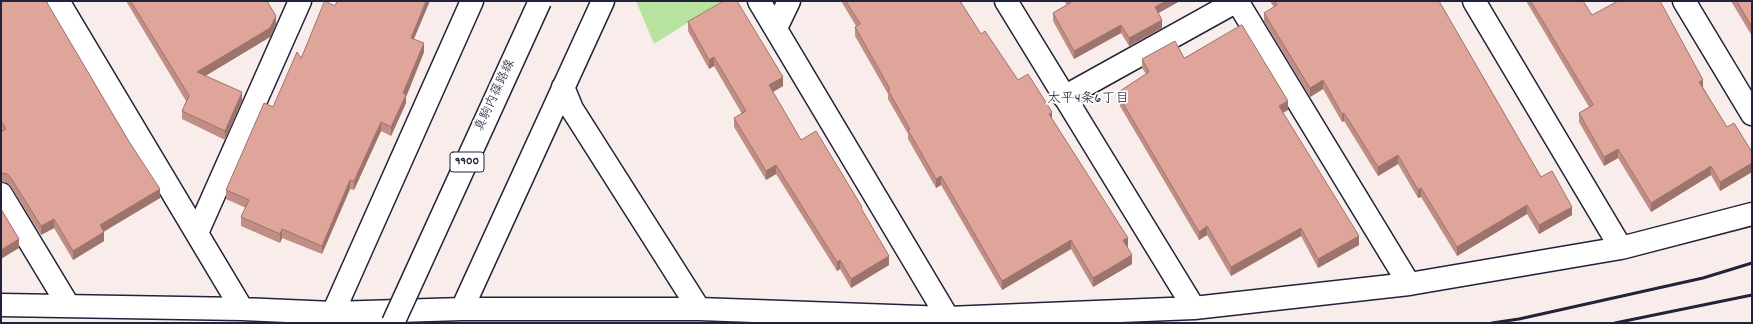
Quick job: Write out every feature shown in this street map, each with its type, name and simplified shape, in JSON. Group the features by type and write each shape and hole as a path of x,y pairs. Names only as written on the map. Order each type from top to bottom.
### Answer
{"street":[{"path":"58,1 242,309"},
{"path":"333,312 472,1"},
{"name":"真駒内篠路線","path":"393,323 540,1"},
{"path":"462,309 603,1"},
{"path":"759,1 948,318"},
{"path":"776,28 788,1"},
{"path":"1006,1 1194,308"},
{"path":"1064,97 1237,1 1409,284"},
{"path":"1474,1 1621,248"},
{"path":"1684,1 1752,114"},
{"path":"197,233 299,2"},
{"path":"563,87 572,109 699,309"},
{"path":"1,194 68,305"},
{"path":"1,305 68,305 333,312 462,309 699,309 948,318 1194,308 1409,284 1621,248 1752,214"}],"green space":[{"path":"636,1 722,1 654,44"}],"building":[{"path":"1,1 46,1 128,140 160,189 100,225 104,232 73,251 54,219 41,226 11,178 7,174 1,173 1,132 6,129 1,121"},
{"path":"131,1 267,1 276,16 270,28 197,72 242,92 225,131 182,111 189,96"},
{"path":"325,1 335,6 337,1 426,1 411,38 424,43 403,93 406,95 391,127 381,122 354,181 350,180 322,246 282,229 280,234 241,217 249,200 226,190 264,103 273,107 297,52 301,58"},
{"path":"724,1 737,1 783,77 769,85 801,140 816,131 862,207 861,208 889,256 851,279 840,260 837,262 776,165 766,171 734,118 746,111 714,57 709,60 688,22"},
{"path":"846,1 960,1 981,34 985,31 1018,80 1028,74 1052,112 1049,114 1128,238 1123,240 1132,255 1093,278 1071,240 1002,281 941,176 936,179 908,130 910,129 888,90 890,89 855,27 860,24"},
{"path":"1069,1 1166,1 1155,7 1162,20 1129,38 1121,25 1074,51 1053,13 1070,3"},
{"path":"1275,1 1439,1 1541,177 1552,171 1572,207 1539,225 1527,205 1457,247 1421,188 1418,190 1398,155 1378,167 1344,113 1342,114 1323,80 1310,88 1264,13 1277,5"},
{"path":"1531,1 1583,1 1592,15 1618,1 1660,1 1703,80 1699,82 1727,127 1734,123 1752,152 1752,163 1720,182 1711,166 1651,203 1618,149 1604,157 1579,113 1593,105"},
{"path":"1737,1 1752,1 1752,27"},
{"path":"1242,25 1288,101 1279,106 1359,236 1318,259 1301,228 1231,267 1207,226 1199,232 1117,93 1149,72 1142,59 1175,41 1184,58"},
{"path":"1,209 19,239 1,250"}],"railway":[{"path":"1492,323 1519,319 1703,278 1752,263"},
{"path":"1615,323 1752,295"}],"district":[{"name":"太平4条6丁目","path":"1088,100"}]}
